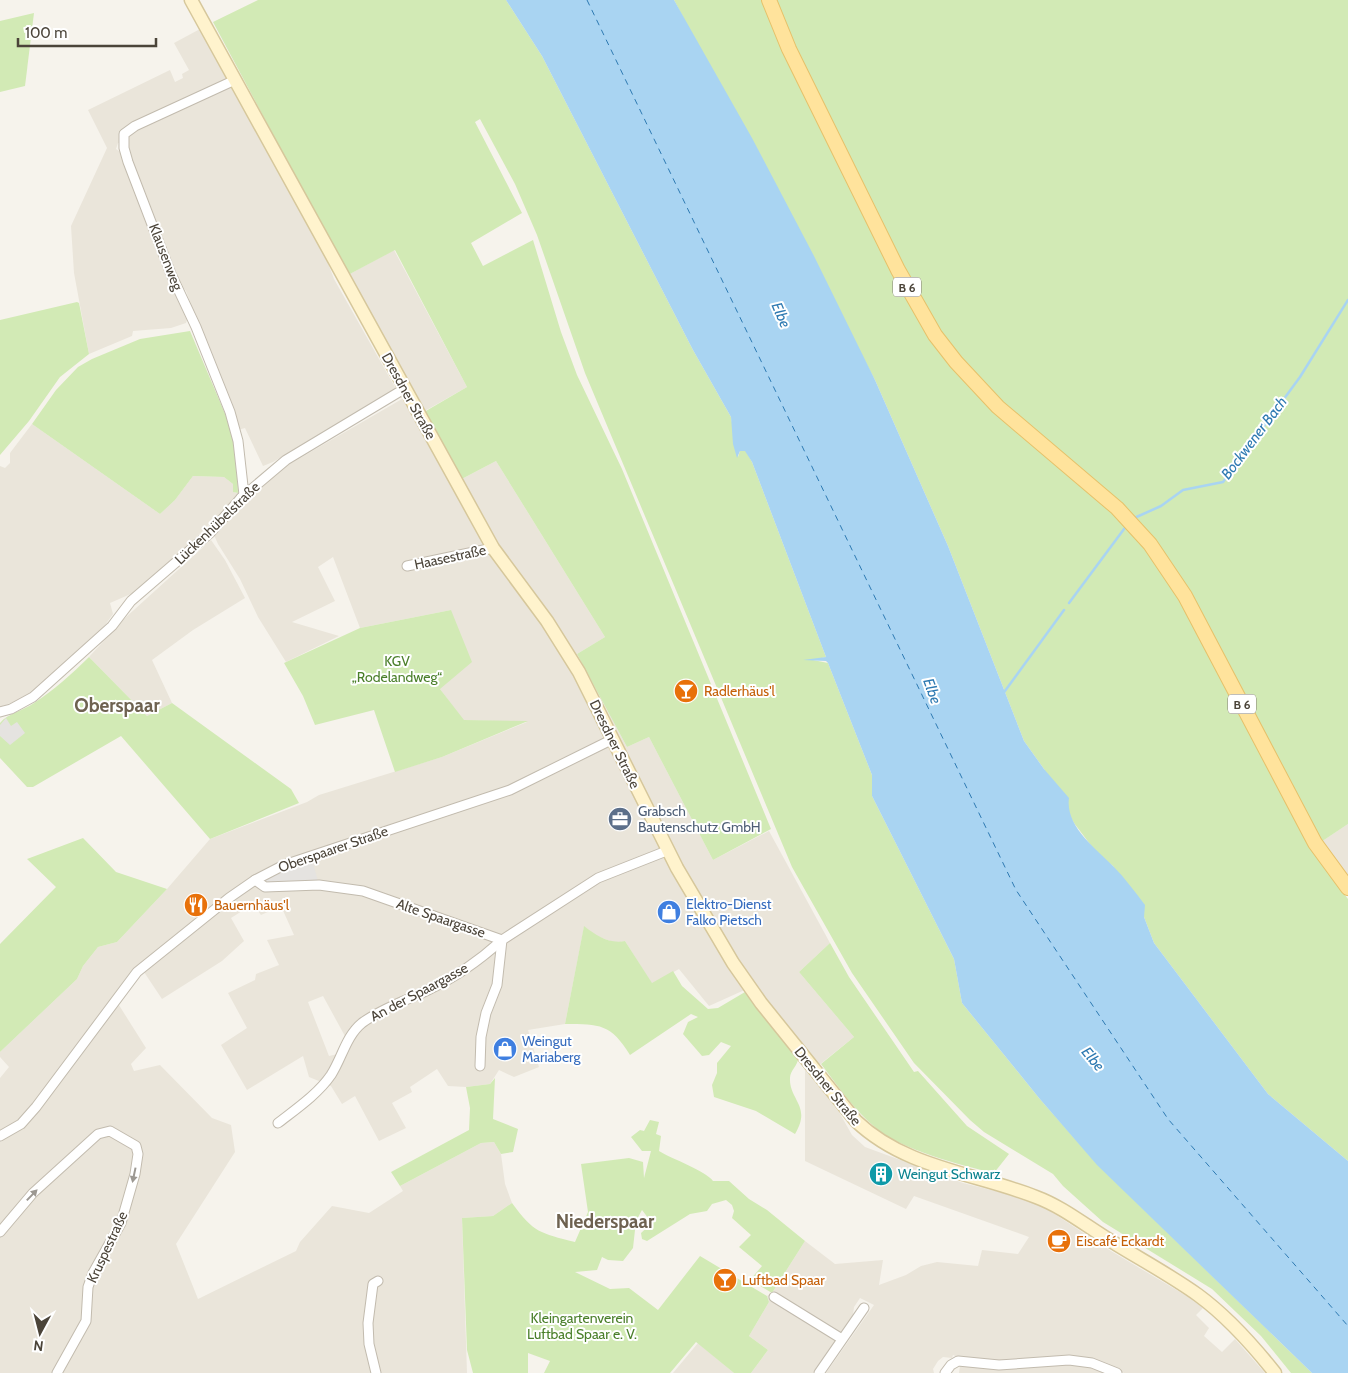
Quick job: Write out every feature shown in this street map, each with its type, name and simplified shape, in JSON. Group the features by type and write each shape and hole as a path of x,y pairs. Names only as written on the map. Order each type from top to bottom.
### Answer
{"main road":[{"name":"Dresdner Straße","path":"191,0 493,548 547,621 579,672 600,712 611,740 685,883 749,987 840,1102 870,1135 909,1156 961,1175 1034,1196 1063,1210 1198,1295 1234,1326 1275,1373"},
{"name":"B 6","path":"768,0 789,49 898,270 935,335 956,362 998,407 1129,521 1170,571 1185,596 1314,842 1347,887"}],"street":[{"name":"Klausenweg","path":"235,80 136,126 124,134 122,139 128,162 171,274 196,327 230,412 238,441 244,495 241,498"},
{"name":"Lückenhübelstraße","path":"0,714 29,700 112,626 131,601 210,533 241,498 286,460 404,389"},
{"name":"Haasestraße","path":"407,566 493,548"},
{"name":"Oberspaarer Straße","path":"0,1136 21,1124 137,972 255,880 284,865 510,790 611,740"},
{"name":"Alte Spaargasse","path":"255,880 265,887 319,885 364,891 502,940 598,878 669,850"},
{"path":"480,1066 481,1037 486,1013 497,985 502,940"},
{"name":"An der Spaargasse","path":"278,1123 315,1093 332,1074 342,1050 360,1024 377,1013 433,988 480,959 502,940"},
{"name":"Kruspestraße","path":"0,1232 33,1193 98,1134 110,1131 136,1146 138,1154 136,1168 126,1209 112,1241 90,1280 86,1321 57,1373"},
{"path":"376,1373 369,1344 368,1323 373,1284 378,1281"},
{"path":"774,1297 842,1339"},
{"path":"819,1373 864,1308"},
{"path":"945,1373 951,1365 958,1361 999,1365 1069,1360 1092,1363 1117,1373"}],"shaded area":[{"path":"200,29 317,234 334,279 396,389 273,462 263,466 245,428 238,430 186,291 179,283 124,143 118,143 116,149 122,153 187,320 186,323 171,328 133,331 132,336 89,354 74,273 71,226 107,148 88,110 170,70 175,82 183,78 182,74 189,70 174,43"},
{"path":"394,250 467,387 423,412 348,275"},
{"path":"402,399 461,501 456,482 496,461 605,637 577,654 627,747 649,737 713,860 769,831 830,943 799,972 854,1037 814,1069 749,988 709,1006 679,969 652,984 625,941 615,943 597,936 584,927 565,1024 528,1030 539,1067 514,1077 499,1070 490,1084 466,1087 448,1086 437,1069 410,1087 412,1092 392,1103 406,1128 379,1141 355,1096 342,1104 331,1086 309,1077 303,1056 247,1090 221,1045 247,1028 228,993 255,980 256,974 279,965 267,940 294,935 281,906 261,915 253,904 231,918 244,941 222,961 162,999 144,972 117,1002 146,1048 131,1064 134,1071 160,1065 212,1118 231,1125 235,1152 176,1244 198,1299 296,1251 300,1242 332,1206 369,1213 403,1191 400,1186 481,1143 494,1142 501,1154 505,1184 512,1203 493,1216 462,1218 467,1373 0,1373 0,1078 9,1067 0,1057 0,1052 77,979 83,966 98,947 117,942 167,889 210,839 307,802 319,795 442,757 527,722 463,720 440,689 451,610 360,628 333,557 318,567 335,601 292,622 339,636 286,662 258,617 240,579 214,535 269,476","holes":["323,996 346,1038 338,1054 329,1056 308,1002"]},
{"path":"32,424 160,514 175,500 193,476 224,477 233,484 233,492 238,493 232,502 177,556 133,593 110,603 113,614 105,625 38,688 27,697 0,707 0,466 5,468 10,463 10,453"},
{"path":"211,540 225,560 245,598 193,630 152,660 172,703 147,716 89,657 124,619"},
{"path":"6,718 11,726 17,722 25,733 10,745 0,736 0,725"},
{"path":"1348,824 1348,878 1321,842"},
{"path":"312,859 319,885 265,887 255,880"},
{"path":"805,1070 839,1112 852,1135 865,1147 963,1183 1019,1197 1044,1207 1111,1251 1195,1301 1203,1308 1196,1315 1209,1328 1204,1336 1222,1352 1235,1339 1265,1373 1124,1373 1104,1364 1010,1362 962,1359 953,1355 952,1358 943,1357 938,1361 933,1369 934,1373 826,1373 874,1305 860,1298 854,1307 853,1315 813,1373 751,1373 768,1350 749,1336 769,1302 767,1296 772,1293 805,1241 835,1264 883,1260 879,1285 906,1275 921,1266 937,1262 978,1266 982,1250 1018,1254 1029,1237 914,1196 906,1209 805,1161"},
{"path":"698,1343 734,1373 673,1373"},
{"path":"1058,1363 1090,1366 1111,1373 959,1373 960,1366 993,1369"}],"green space":[{"path":"258,0 506,0 542,56 693,350 731,417 738,457 740,451 746,451 752,462 826,657 813,660 828,663 872,775 872,796 954,959 962,1003 1039,1098 1097,1164 1312,1373 1291,1373 1261,1336 1212,1289 1103,1222 1063,1186 1053,1174 984,1132 970,1120 914,1063 852,973 792,867 585,373 537,235 515,184 480,119 475,122 522,213 471,243 483,266 533,240 561,332 577,375 622,469 771,829 713,860 649,737 627,747 577,654 605,637 496,461 456,482 419,415 467,387 395,250 348,275 213,22"},
{"path":"674,0 1348,0 1348,824 1321,842 1324,867 1348,899 1348,1161 1268,1094 1154,943 1144,917 1113,866 1096,852 1074,823 1044,769 1024,741 948,546 875,380"},
{"path":"34,13 25,86 0,92 0,21"},
{"path":"79,303 89,354 60,377 29,421 0,455 0,320"},
{"path":"190,331 226,416 236,447 238,493 233,492 233,484 224,477 193,476 175,500 160,514 32,424 56,390 78,367 92,359 140,339"},
{"name":"KGV „Rodelandweg“","path":"451,610 472,662 440,689 464,720 528,721 442,757 395,772 374,710 315,725 303,696 284,663 360,628"},
{"path":"89,657 147,716 172,703 291,789 299,803 210,839 121,736 33,787 27,787 0,758 0,723 49,693"},
{"path":"83,838 116,872 167,889 117,942 98,947 83,966 77,979 0,1052 0,944 56,887 27,859"},
{"path":"584,926 603,938 619,942 625,941 652,983 673,971 682,986 708,1009 718,1008 745,992 798,1057 790,1078 793,1092 801,1110 800,1124 795,1134 756,1111 714,1097 712,1085 717,1073 717,1063 731,1046 721,1042 709,1055 702,1056 683,1034 688,1022 698,1017 691,1014 630,1055 617,1037 604,1028 587,1024 565,1024"},
{"path":"830,943 849,977 914,1072 918,1071 967,1126 1009,1154 994,1173 932,1156 887,1136 861,1114 821,1064 854,1037 799,972"},
{"path":"495,1078 493,1119 518,1129 513,1152 501,1154 494,1142 481,1143 400,1186 391,1172 469,1130 470,1108 466,1087 490,1084"},
{"name":"Kleingartenverein Luftbad Spaar e. V.","path":"650,1120 659,1122 656,1134 661,1136 659,1151 696,1169 713,1181 729,1181 749,1199 767,1210 805,1241 772,1293 750,1280 762,1266 739,1247 751,1235 732,1218 734,1211 732,1205 726,1200 712,1204 707,1211 690,1214 647,1241 642,1239 641,1233 652,1223 642,1210 636,1221 633,1248 623,1261 608,1260 602,1257 597,1270 575,1272 610,1289 629,1288 658,1310 700,1256 767,1296 769,1302 749,1336 768,1350 751,1373 734,1373 696,1342 670,1373 544,1373 550,1361 528,1353 528,1373 473,1373 467,1350 462,1218 493,1216 512,1203 532,1226 545,1234 575,1242 588,1212 581,1164 629,1158 643,1162 644,1178 651,1151 642,1151 631,1137 640,1130 644,1131"}],"water":[{"name":"Elbe","path":"506,0 674,0 752,138 814,256 875,380 948,546 1024,741 1044,769 1069,798 1069,808 1076,827 1130,885 1145,905 1144,917 1154,943 1268,1094 1348,1161 1348,1373 1312,1373 1097,1165 1039,1098 962,1003 954,959 872,796 872,775 828,663 826,661 803,660 826,657 752,462 745,451 740,451 737,458 733,444 731,417 693,350 542,56"}],"waterway":[{"name":"Bockwener Bach","path":"1132,519 1161,506 1183,490 1223,482 1300,377 1348,300"},
{"name":"Bockwener Bach","path":"1069,603 1127,525"},
{"path":"1002,695 1064,610"}],"ferry route":[{"path":"587,0 1016,890 1168,1119 1348,1326"}],"place":[{"name":"Radlerhäus'l","path":"686,691"},
{"name":"Grabsch Bautenschutz GmbH","path":"620,819"},
{"name":"Bauernhäus'l","path":"196,905"},
{"name":"Elektro-Dienst Falko Pietsch","path":"669,912"},
{"name":"Weingut Mariaberg","path":"505,1049"},
{"name":"Weingut Schwarz","path":"881,1174"},
{"name":"Eiscafé Eckardt","path":"1059,1241"},
{"name":"Luftbad Spaar","path":"725,1280"}],"district":[{"name":"Oberspaar","path":"117,705"},
{"name":"Niederspaar","path":"605,1221"}]}
